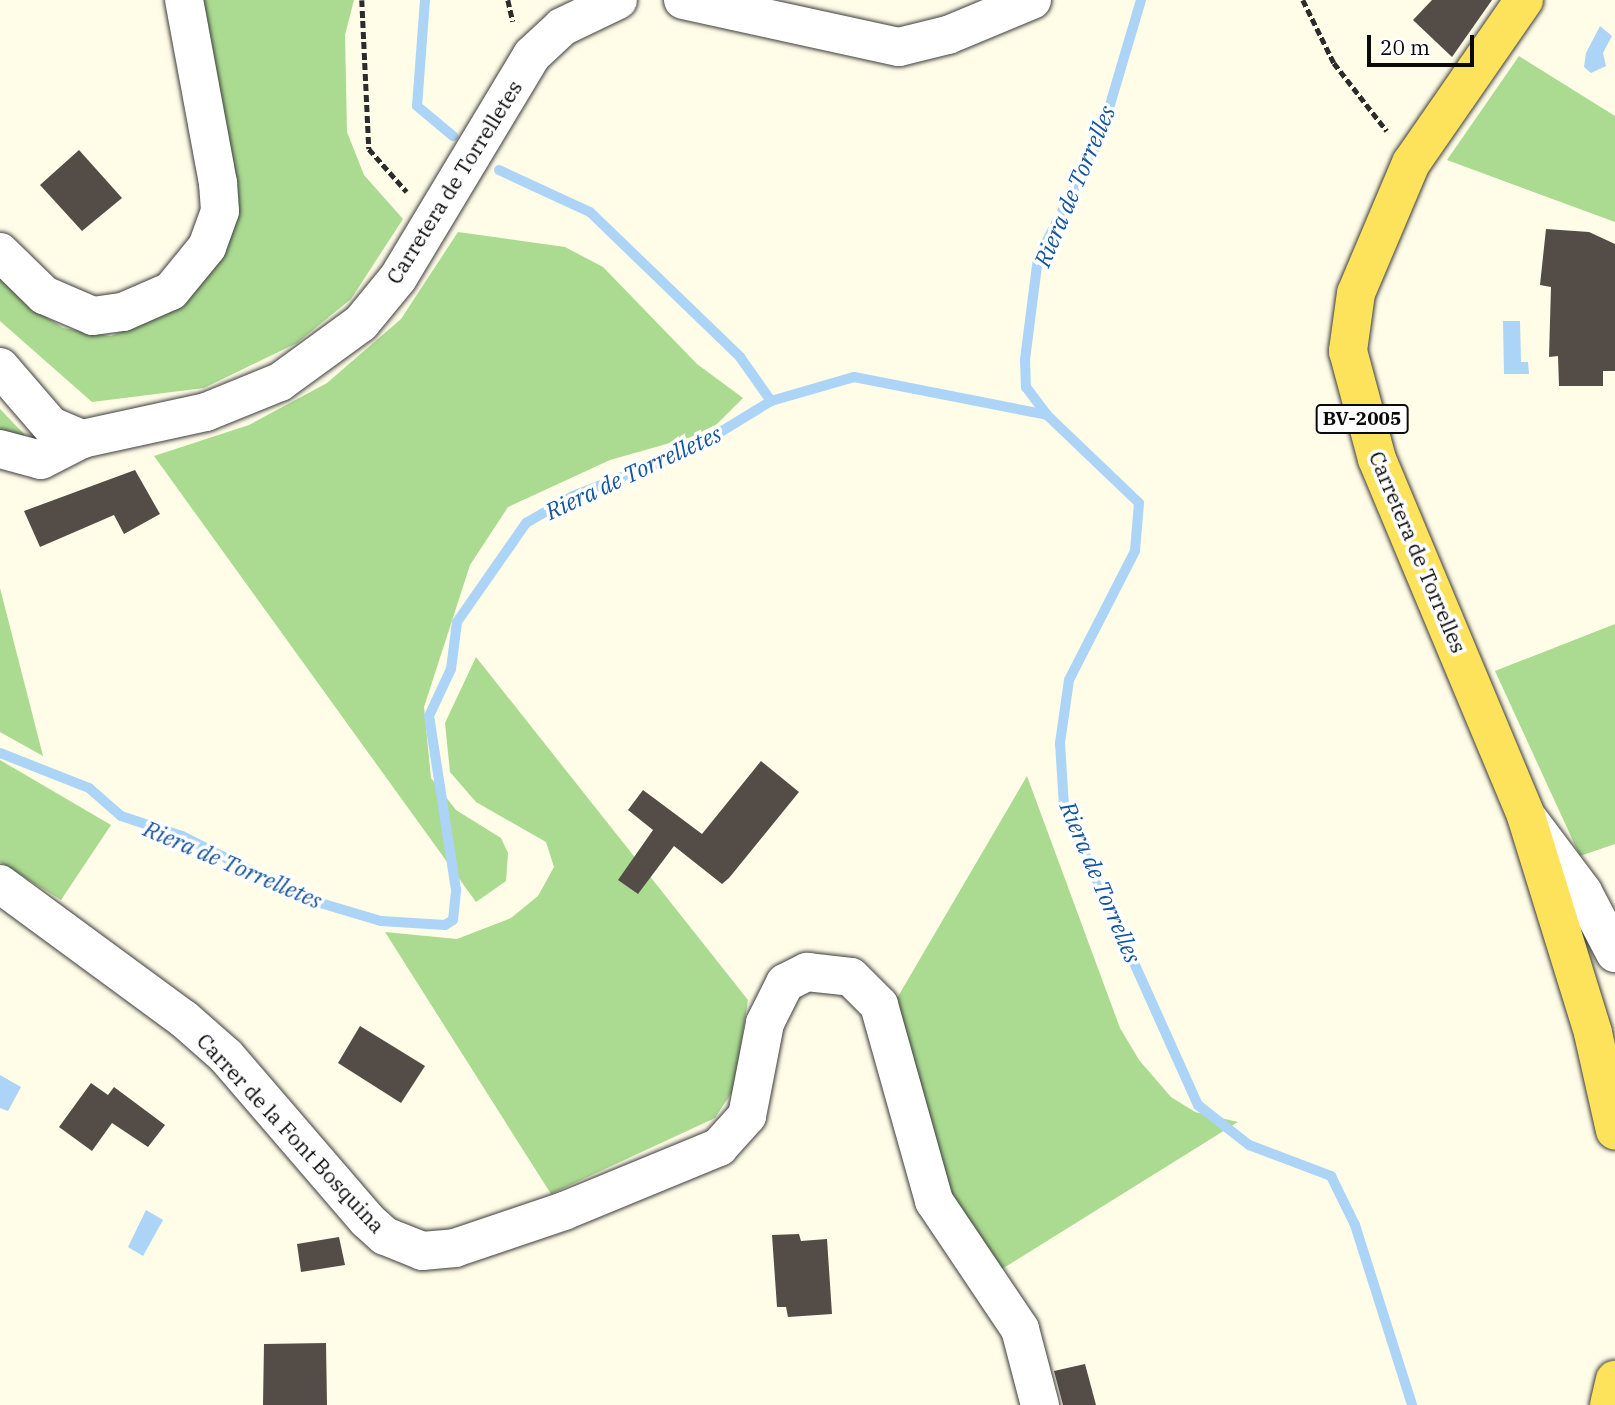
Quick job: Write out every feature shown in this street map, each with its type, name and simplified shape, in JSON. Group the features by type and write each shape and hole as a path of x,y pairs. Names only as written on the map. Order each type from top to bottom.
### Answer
{"main road":[{"name":"Carretera de Torrelles","path":"1524,0 1411,163 1356,293 1348,351 1353,386 1377,459 1526,816 1615,1131"},
{"path":"1609,1405 1615,1380"}],"street":[{"path":"0,252 44,295 93,316 123,312 171,291 207,247 220,211 218,183 184,0"},
{"name":"Carretera de Torrelletes","path":"0,449 41,460 82,439 246,399 323,357 383,296 437,217 532,55 562,27 618,0"},
{"path":"683,0 899,47 948,35 1032,0"},
{"path":"0,367 51,426 82,439"},
{"path":"1526,816 1583,892 1615,953"},
{"name":"Carrer de la Font Bosquina","path":"0,884 184,1019 226,1056 367,1220 385,1236 422,1251 455,1248 564,1211 719,1147 747,1115 765,1023 785,983 807,972 851,977 879,1005 934,1201 1020,1329 1040,1405"}],"path":[{"path":"362,0 369,149 437,217"},
{"path":"1303,0 1352,92 1411,163"}],"green space":[{"path":"202,0 354,0 345,35 347,132 364,175 403,219 351,299 297,343 204,388 92,402 0,321 0,275 30,306 63,328 111,336 175,307 218,260"},
{"path":"1519,56 1615,116 1615,222 1447,160"},
{"path":"458,232 565,247 603,267 697,364 743,398 717,424 691,437 610,460 508,507 470,565 424,707 431,778 456,810 501,838 508,853 506,881 476,902 154,456 249,425 327,383 401,319"},
{"path":"0,409 24,434 25,438 0,430"},
{"path":"0,588 43,756 0,732"},
{"path":"1615,624 1615,844 1580,856 1495,671"},
{"path":"476,657 748,1000 734,1089 715,1118 551,1194 385,932 457,939 511,918 538,896 554,867 546,842 476,802 450,772 445,723"},
{"path":"0,760 111,825 61,900 0,862"},
{"path":"1027,776 1120,1028 1139,1060 1171,1097 1195,1112 1238,1122 1002,1269 953,1199 893,1005"}],"water":[{"path":"1600,26 1612,36 1603,53 1606,66 1591,73 1584,67 1586,53"},
{"path":"1503,321 1520,321 1521,362 1528,362 1529,374 1504,374"},
{"path":"0,1075 21,1087 8,1111 0,1108"},
{"path":"146,1210 163,1220 143,1256 128,1247"}],"building":[{"path":"1432,0 1492,0 1452,57 1413,20"},
{"path":"79,150 122,198 82,231 40,185"},
{"path":"1546,229 1589,232 1615,244 1615,371 1603,371 1603,386 1559,386 1558,356 1549,357 1551,287 1540,285"},
{"path":"135,470 160,514 124,534 114,515 40,547 24,511"},
{"path":"761,761 799,792 722,884 674,846 638,894 618,880 653,830 628,810 643,790 702,834"},
{"path":"360,1026 425,1066 401,1103 338,1063"},
{"path":"91,1083 108,1095 114,1087 165,1125 148,1147 112,1123 92,1151 59,1127"},
{"path":"799,1234 801,1241 827,1239 832,1314 788,1317 786,1307 777,1307 772,1235"},
{"path":"339,1237 345,1265 301,1272 297,1244"},
{"path":"326,1343 327,1405 263,1405 264,1344"},
{"path":"1085,1364 1096,1405 1063,1405 1054,1371"}],"waterway":[{"path":"425,0 417,106 453,136"},
{"name":"Riera de Torrelles","path":"1141,0 1100,138 1038,258 1025,360 1026,387 1047,415 1139,503 1135,551 1069,680 1060,743 1064,807 1198,1105 1249,1145 1331,1176 1355,1225 1412,1405"},
{"path":"499,170 590,212 740,357 771,401 854,377 1047,415"},
{"name":"Riera de Torrelletes","path":"0,753 89,788 121,816 182,836 307,899 381,921 445,925 453,920 456,890 429,716 451,669 457,622 526,523 573,496 691,450 771,401"}]}
